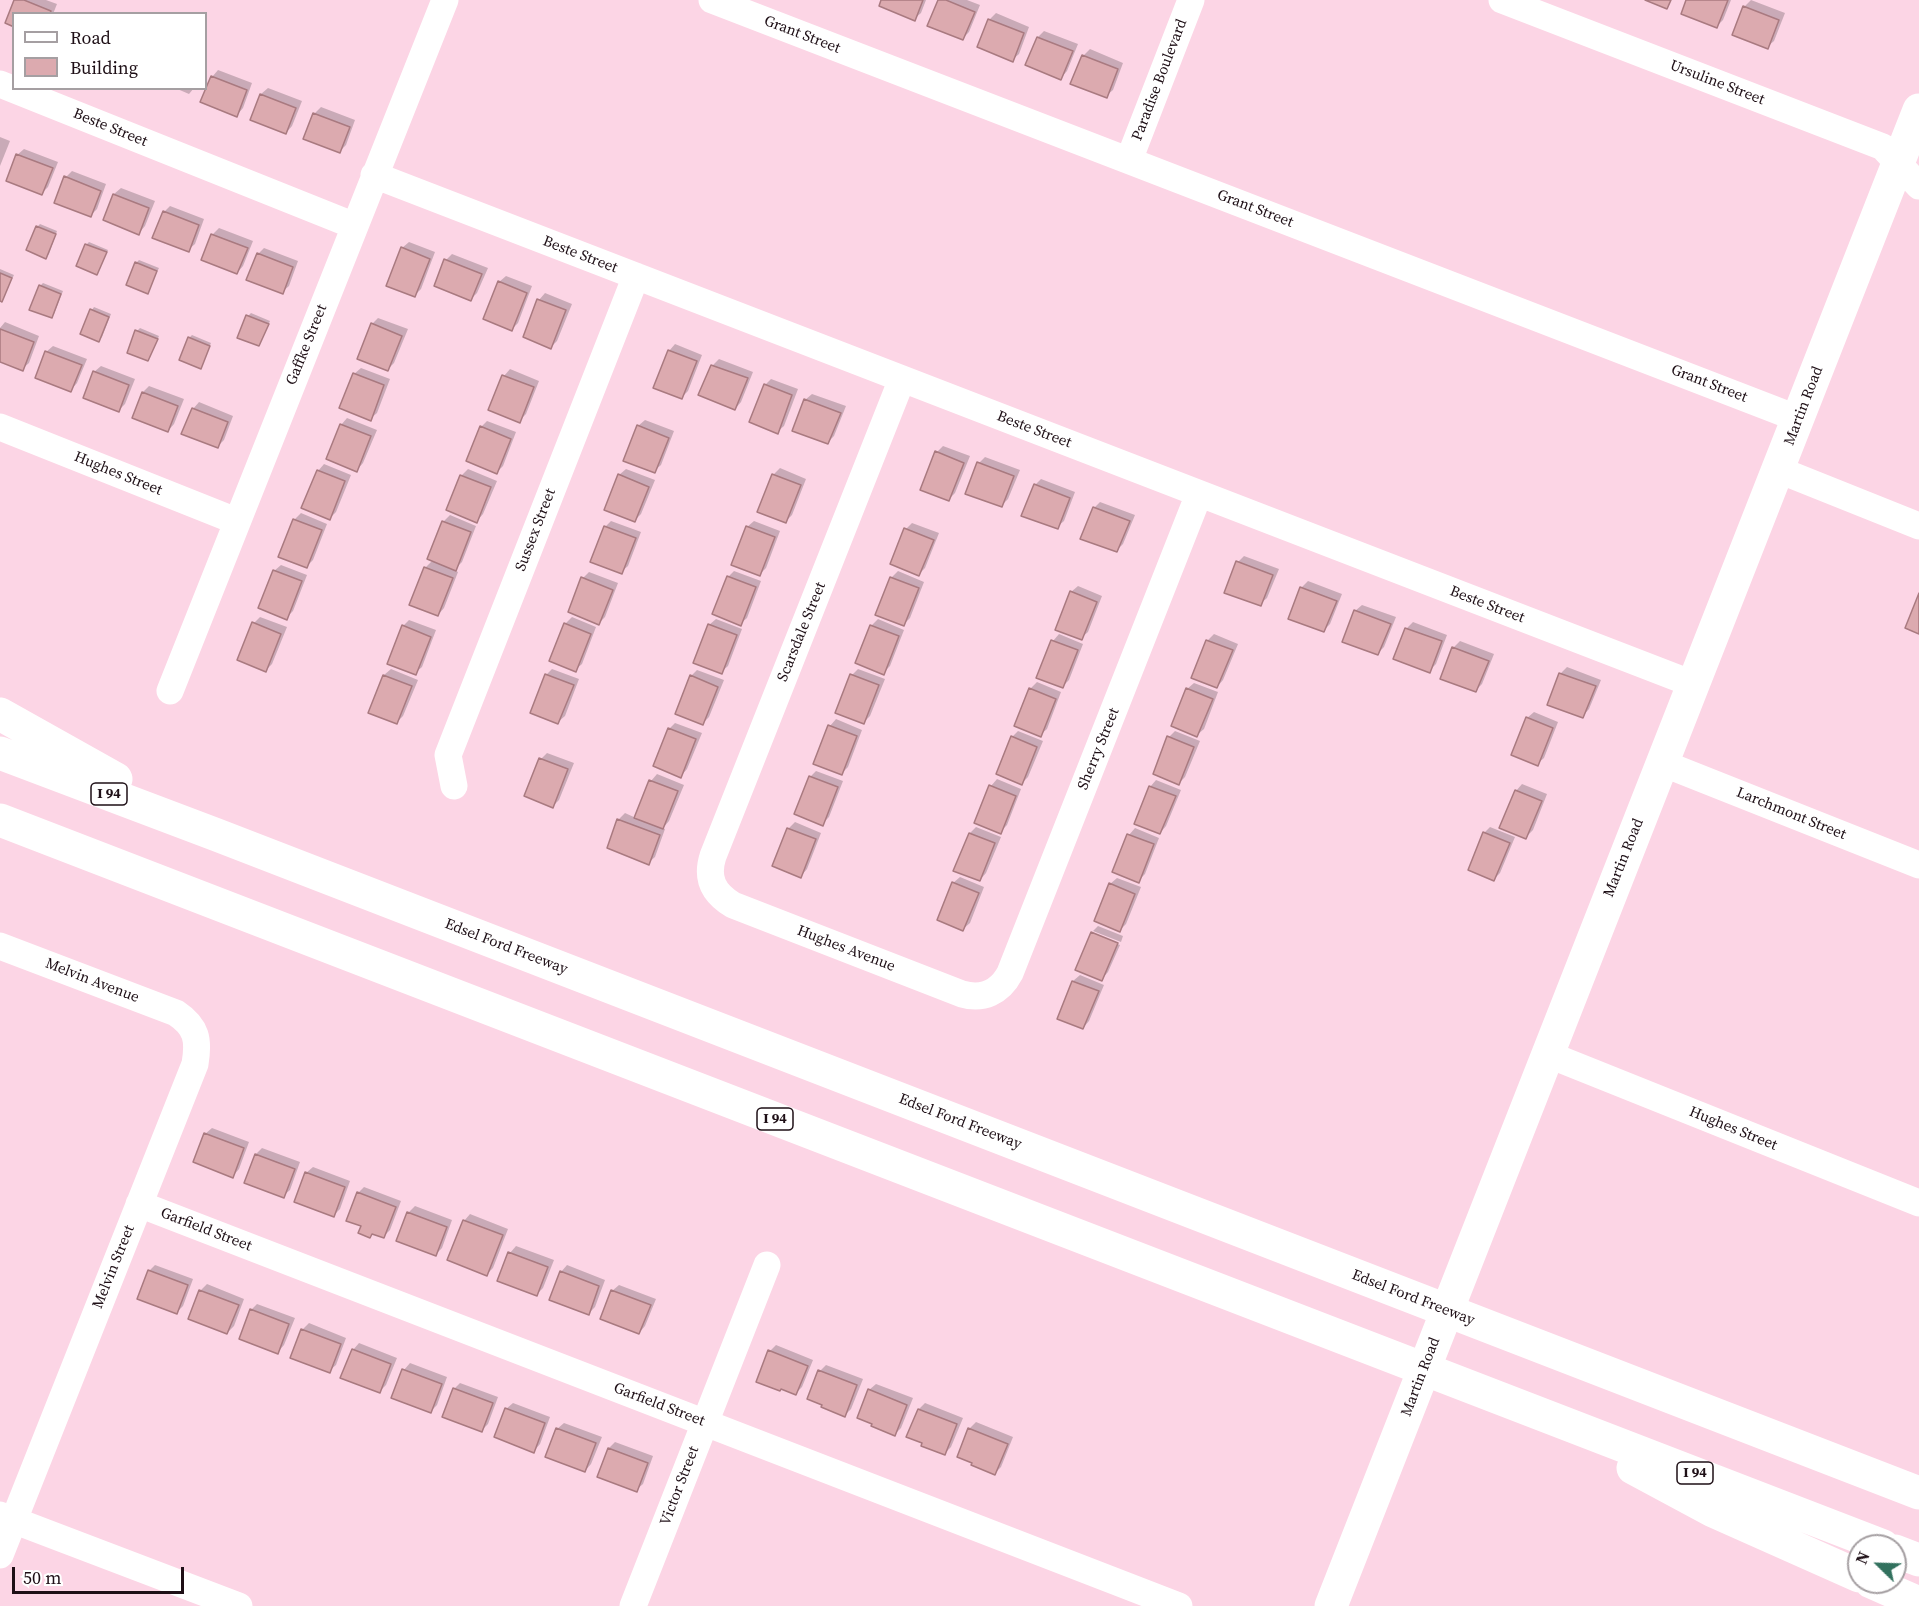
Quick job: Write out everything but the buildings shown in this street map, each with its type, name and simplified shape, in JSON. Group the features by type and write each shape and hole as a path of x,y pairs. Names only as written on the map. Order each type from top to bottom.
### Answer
{"main road":[{"name":"Martin Road","path":"1331,1606 1799,419 1909,174 1919,110"},
{"path":"0,714 217,835"},
{"name":"Edsel Ford Freeway","path":"0,753 1919,1493"},
{"name":"I 94","path":"0,820 1851,1534"},
{"path":"0,828 43,837"},
{"path":"1507,1401 1713,1511 1847,1571"},
{"path":"1899,1594 1919,1603"}],"street":[{"name":"Gaffke Street","path":"170,691 445,0"},
{"name":"Grant Street","path":"712,0 1799,419"},
{"name":"Paradise Boulevard","path":"1129,160 1191,0"},
{"name":"Ursuline Street","path":"1502,0 1883,147 1909,174"},
{"name":"Beste Street","path":"15,90 355,226"},
{"name":"Beste Street","path":"374,175 1694,684"},
{"name":"Sussex Street","path":"454,786 448,755 636,276"},
{"name":"Scarsdale Street","path":"714,887 709,869 713,856 902,379"},
{"name":"Hughes Street","path":"0,427 236,521"},
{"path":"1779,470 1919,526"},
{"name":"Sherry Street","path":"986,995 997,990 1010,972 1199,494"},
{"name":"Larchmont Street","path":"1662,763 1919,864"},
{"name":"Hughes Avenue","path":"714,887 719,895 733,905 962,994 972,997 986,995"},
{"name":"Melvin Avenue","path":"0,946 146,1001"},
{"name":"Melvin Street","path":"0,1555 7,1517 139,1204 195,1064 196,1035 185,1018 146,1001"},
{"name":"Hughes Street","path":"1547,1054 1919,1203"},
{"name":"Garfield Street","path":"139,1204 1179,1606"},
{"name":"Victor Street","path":"633,1606 767,1265"},
{"path":"7,1517 239,1606"}]}
